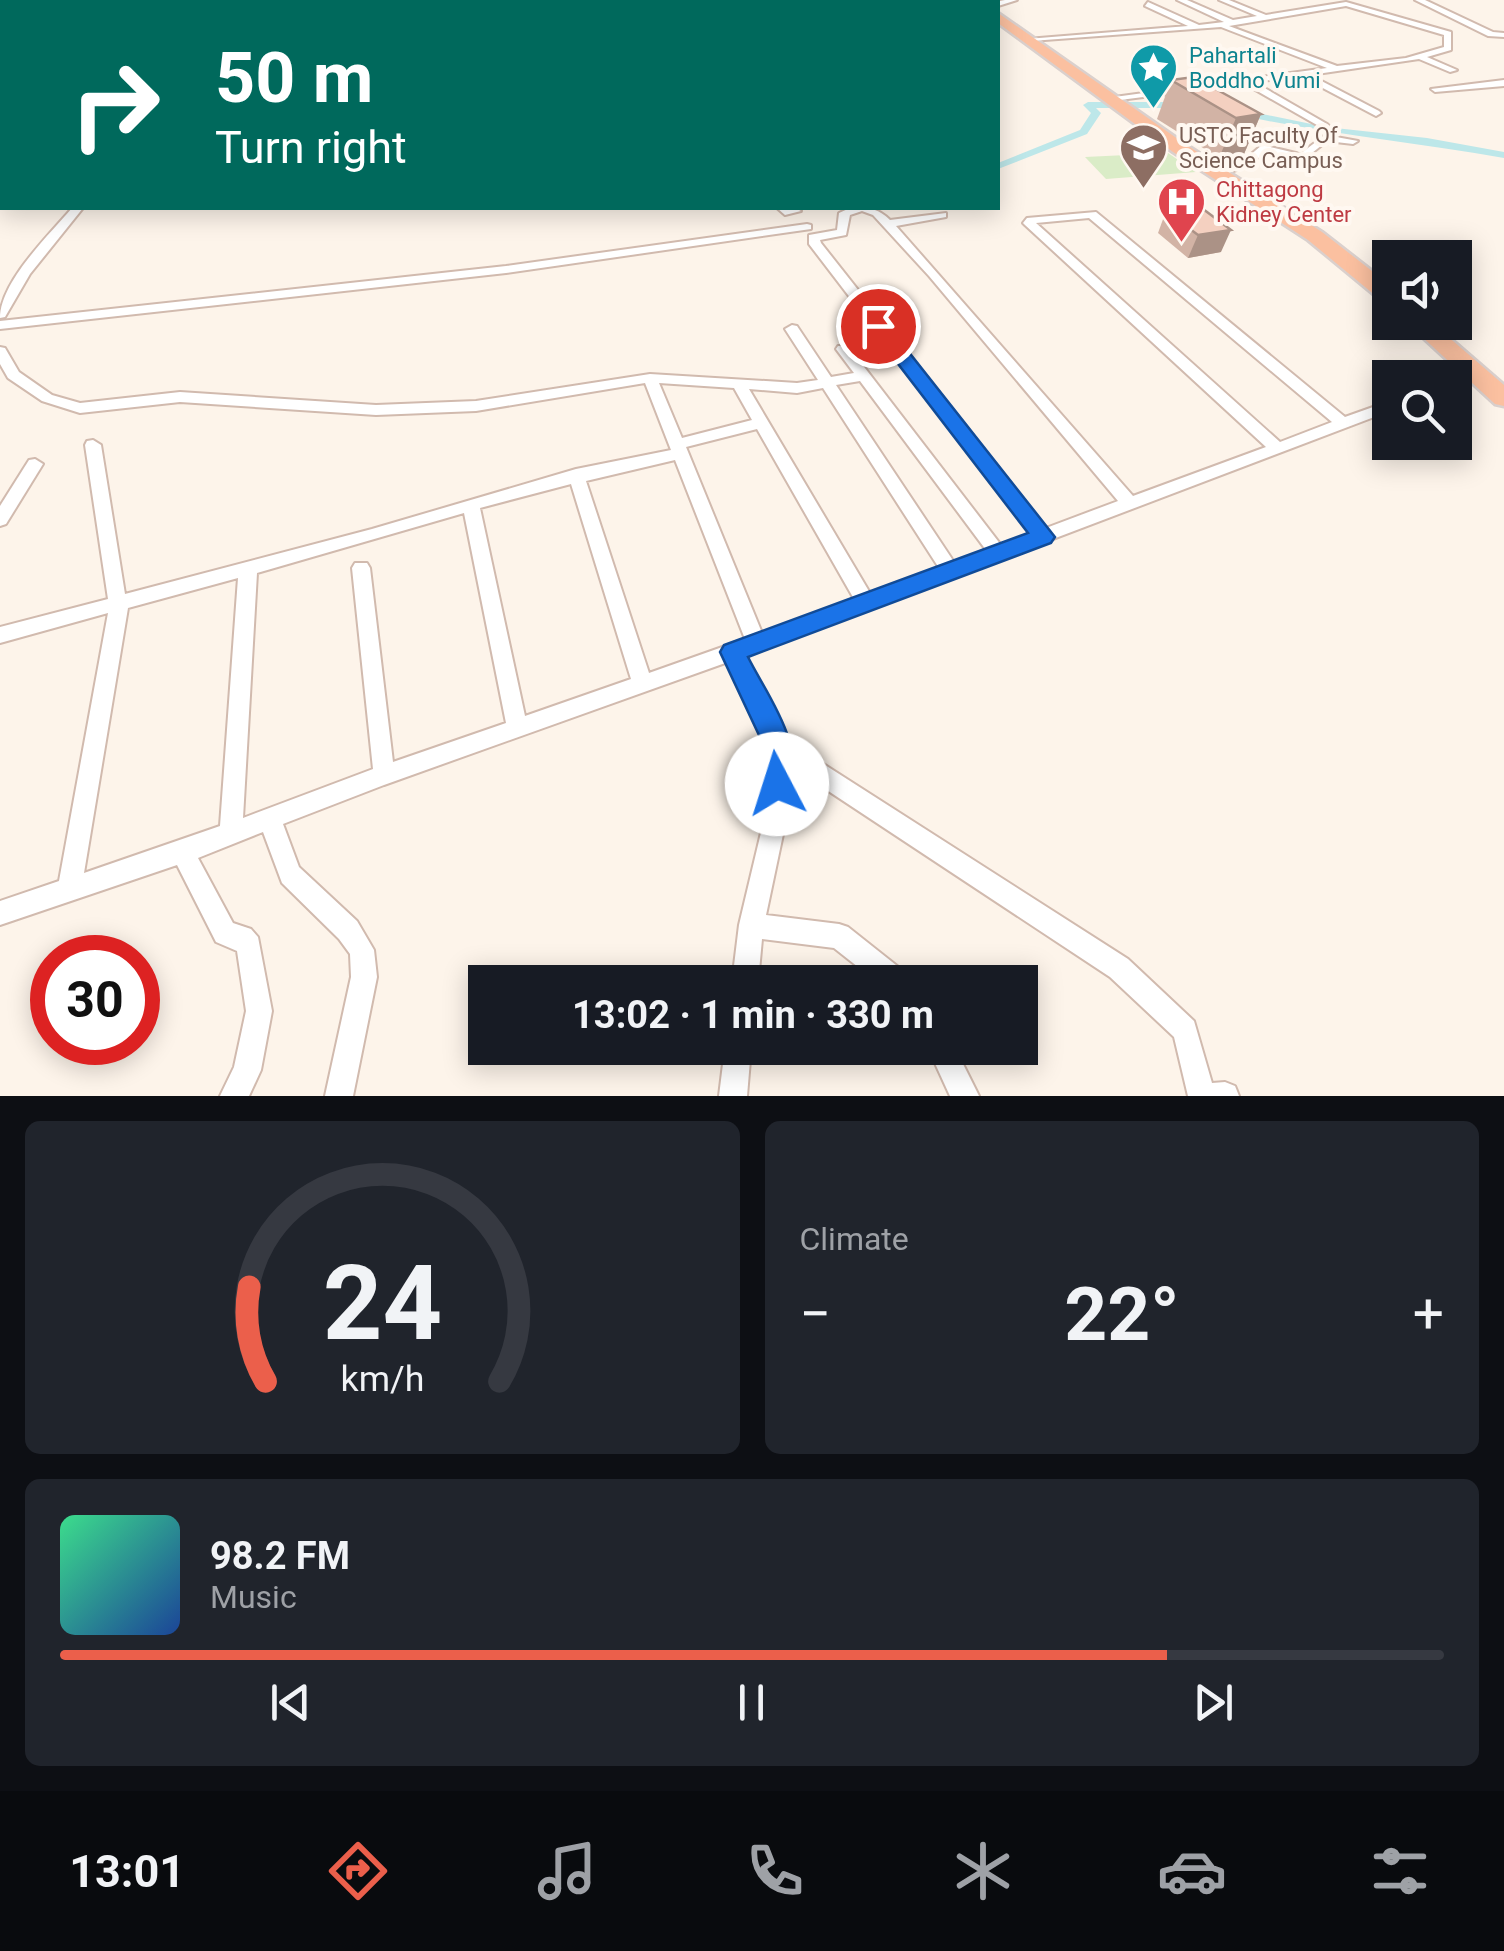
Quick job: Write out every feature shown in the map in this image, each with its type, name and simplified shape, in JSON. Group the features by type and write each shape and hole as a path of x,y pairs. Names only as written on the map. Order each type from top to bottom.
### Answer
{"highway":[{"path":"1000,18 1315,236 1372,282"},
{"path":"1433,340 1449,360"},
{"path":"1448,340 1504,385"},
{"path":"1472,382 1504,398"}],"street":[{"path":"1180,0 1234,24"},
{"path":"1224,0 1267,19"},
{"path":"1290,0 1318,9"},
{"path":"1419,0 1492,34 1504,35"},
{"path":"1031,39 1234,24 1348,2 1448,34 1448,48 1421,57 1116,101"},
{"path":"1148,4 1197,27"},
{"path":"1371,9 1387,7"},
{"path":"1220,25 1333,67"},
{"path":"1421,57 1452,70"},
{"path":"1302,75 1376,114"},
{"path":"1248,82 1324,126"},
{"path":"1435,89 1504,82"},
{"path":"1218,172 1253,158 1266,147 1302,158 1325,138 1353,141"},
{"path":"0,314 24,272 75,210"},
{"path":"0,325 400,284 810,232 842,233 846,213 856,210"},
{"path":"868,210 887,224 1131,505"},
{"path":"792,211 1044,537"},
{"path":"1277,448 1029,223 1031,220 1092,214 1342,423"},
{"path":"887,224 942,215"},
{"path":"792,329 951,572"},
{"path":"843,348 998,554"},
{"path":"0,352 13,375 47,398 80,408 180,397 376,410 476,406 650,378 797,388 863,376"},
{"path":"650,378 756,643"},
{"path":"739,385 866,603"},
{"path":"0,913 182,852 384,775 732,652 1372,412"},
{"path":"0,635 761,423"},
{"path":"70,888 120,604 113,586 93,445"},
{"path":"0,520 35,464"},
{"path":"576,475 642,683"},
{"path":"471,505 517,728"},
{"path":"232,834 248,568"},
{"path":"362,568 384,775"},
{"path":"732,652 779,747 775,820 747,965"},
{"path":"779,747 1120,968 1184,1030 1202,1096"},
{"path":"270,819 290,875 348,930 362,950 364,978 339,1096"},
{"path":"182,852 225,933 242,938 249,946 258,1010 252,1054 234,1096"},
{"path":"752,925 839,936 876,965"},
{"path":"732,1096 736,1065"},
{"path":"950,1065 965,1096"},
{"path":"1214,1096 1225,1096"}],"green space":[{"path":"1168,153 1196,172 1106,179 1085,157"}],"building":[{"path":"1194,77 1261,114 1236,118 1171,80"},
{"path":"1199,206 1231,230 1198,235 1166,211"}],"waterway":[{"path":"1000,165 1084,132 1096,113 1088,105 1183,105"},
{"path":"1238,112 1326,130 1427,141 1504,155"}],"place":[{"name":"Pahartali Boddho Vumi","path":"1154,110"},
{"name":"USTC Faculty Of Science Campus","path":"1144,190"},
{"name":"Chittagong Kidney Center","path":"1181,244"}],"route":[{"path":"777,784 779,747 732,652 1044,537 878,326"}]}
